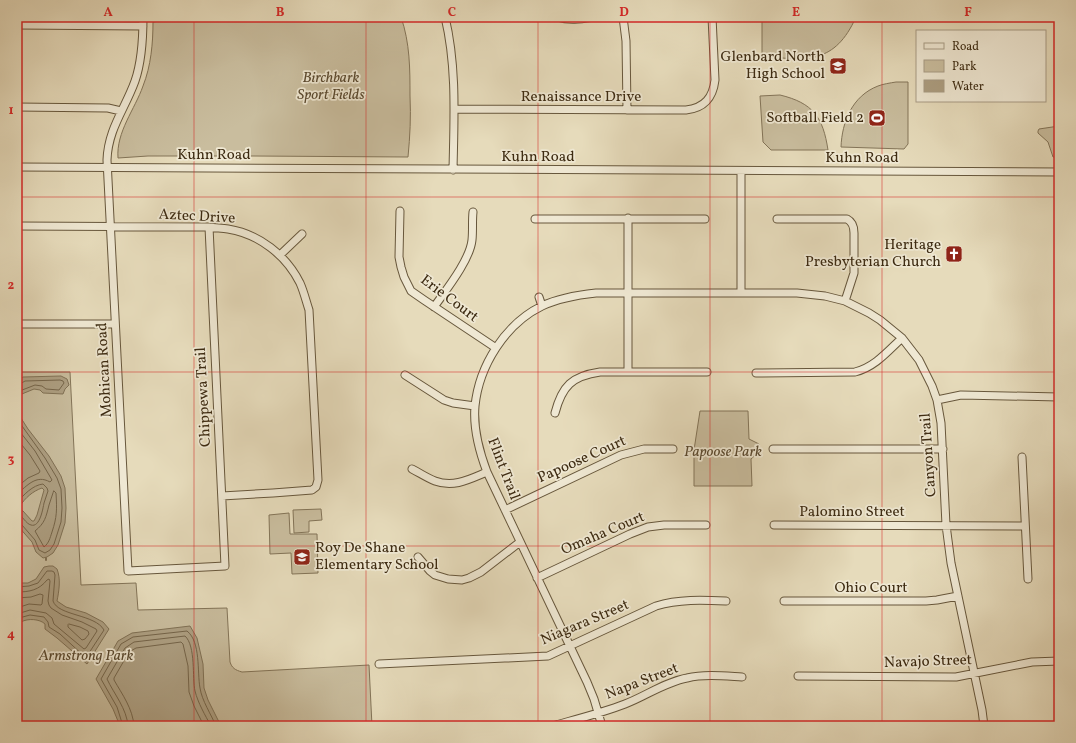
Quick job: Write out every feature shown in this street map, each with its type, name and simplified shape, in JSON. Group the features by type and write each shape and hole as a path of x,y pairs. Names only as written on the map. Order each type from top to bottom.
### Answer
{"street":[{"name":"Mohican Road","path":"143,17 142,51 138,70 132,90 112,131 109,141 108,154 128,571 225,566"},
{"path":"445,17 451,47 453,70 453,170"},
{"path":"557,17 575,20 594,17"},
{"path":"623,17 626,48 627,110"},
{"name":"Renaissance Drive","path":"454,109 627,110 690,109 697,107 707,101 713,90 715,80 712,17"},
{"path":"17,25 143,26"},
{"path":"17,107 108,108 121,111"},
{"name":"Kuhn Road","path":"17,167 1059,172"},
{"path":"741,171 741,293"},
{"name":"Erie Court","path":"400,211 401,267 404,277 412,290 434,307 496,348"},
{"path":"434,307 469,253 472,240 473,212"},
{"path":"628,218 628,372"},
{"path":"535,219 705,219"},
{"path":"777,219 847,219 854,221 854,273 845,300"},
{"name":"Aztec Drive","path":"17,226 227,228 256,238 269,246 280,255 294,273 305,295 309,310 318,480 316,487 312,490 222,496"},
{"name":"Chippewa Trail","path":"209,227 225,566"},
{"path":"280,255 302,234"},
{"name":"Flint Trail","path":"602,726 587,682 481,457 477,442 475,406 483,373 496,348 518,322 542,306 569,297 596,293 741,293"},
{"name":"Canyon Trail","path":"741,293 809,294 845,300 880,320 902,338 919,360 926,372 937,400 941,423 946,525 951,563 982,710 984,726"},
{"path":"539,297 542,306"},
{"path":"17,324 116,324"},
{"path":"756,373 855,372 865,369 876,362 902,338"},
{"path":"554,412 562,392 573,381 590,373 707,372"},
{"path":"405,375 444,400 453,404 475,406"},
{"path":"937,400 961,395 1059,397"},
{"name":"Papoose Court","path":"505,510 620,455 644,449 673,449"},
{"path":"773,449 943,449"},
{"path":"1022,457 1028,578"},
{"path":"412,469 434,481 449,484 460,483 487,472"},
{"name":"Omaha Court","path":"537,578 643,529 664,525 706,525"},
{"name":"Palomino Street","path":"774,525 1025,526"},
{"path":"418,557 435,575 448,579 462,580 481,572 520,542"},
{"name":"Ohio Court","path":"784,601 926,601 958,596"},
{"name":"Niagara Street","path":"379,664 548,656 656,606 668,602 684,600 726,601"},
{"name":"Navajo Street","path":"798,676 956,677 1032,662 1059,661"},
{"name":"Napa Street","path":"552,726 627,703 668,684 688,678 702,676 742,677"}],"green space":[{"name":"Birchbark Sport Fields","path":"185,17 401,17 408,46 410,66 410,134 408,157 148,156 118,158 118,148 123,130 140,95 148,71 152,46 153,22"},
{"path":"762,17 856,17 848,32 839,44 829,51 818,56 793,59 762,56"},
{"name":"Softball Field 2","path":"896,82 908,82 908,144 904,149 841,147 846,119 855,103 869,90 880,85"},
{"path":"780,95 801,102 814,113 823,129 828,150 771,150 763,142 760,96"},
{"path":"1059,126 1059,155 1053,157 1048,142 1038,133 1038,131 1039,129"},
{"name":"Armstrong Park","path":"17,324 19,372 70,372 81,585 136,583 138,610 227,608 230,662 234,668 242,672 369,665 372,726 17,726"},
{"name":"Papoose Park","path":"700,411 748,411 749,439 759,444 760,451 751,459 752,486 694,486 694,450"},
{"path":"321,509 322,520 309,521 309,532 294,533 293,510"},
{"path":"289,513 290,534 317,534 318,573 292,574 291,553 270,554 269,515"}],"water":[{"path":"61,376 67,379 69,385 63,394 43,393 40,390 34,389 17,396 17,381 23,377"},
{"path":"17,410 28,429 49,456 61,476 65,488 66,508 65,523 58,545 53,553 47,557 43,558 36,552 32,542 17,525","holes":["42,488 44,490 37,515 34,521 32,521 23,511 18,509 18,507 32,493"]},
{"path":"53,566 57,569 59,577 57,601 66,607 86,613 103,622 109,629 87,664 45,629 45,624 43,622 37,620 27,620 21,622 17,628 17,583 28,583 36,579 44,567"},
{"path":"190,626 197,638 203,664 204,688 208,700 221,726 120,726 113,709 96,679 118,641 132,633"}],"place":[{"name":"Glenbard North High School","path":"838,66"},
{"name":"Softball Field 2","path":"877,118"},
{"name":"Heritage Presbyterian Church","path":"954,254"},
{"name":"Roy De Shane Elementary School","path":"302,557"}]}
